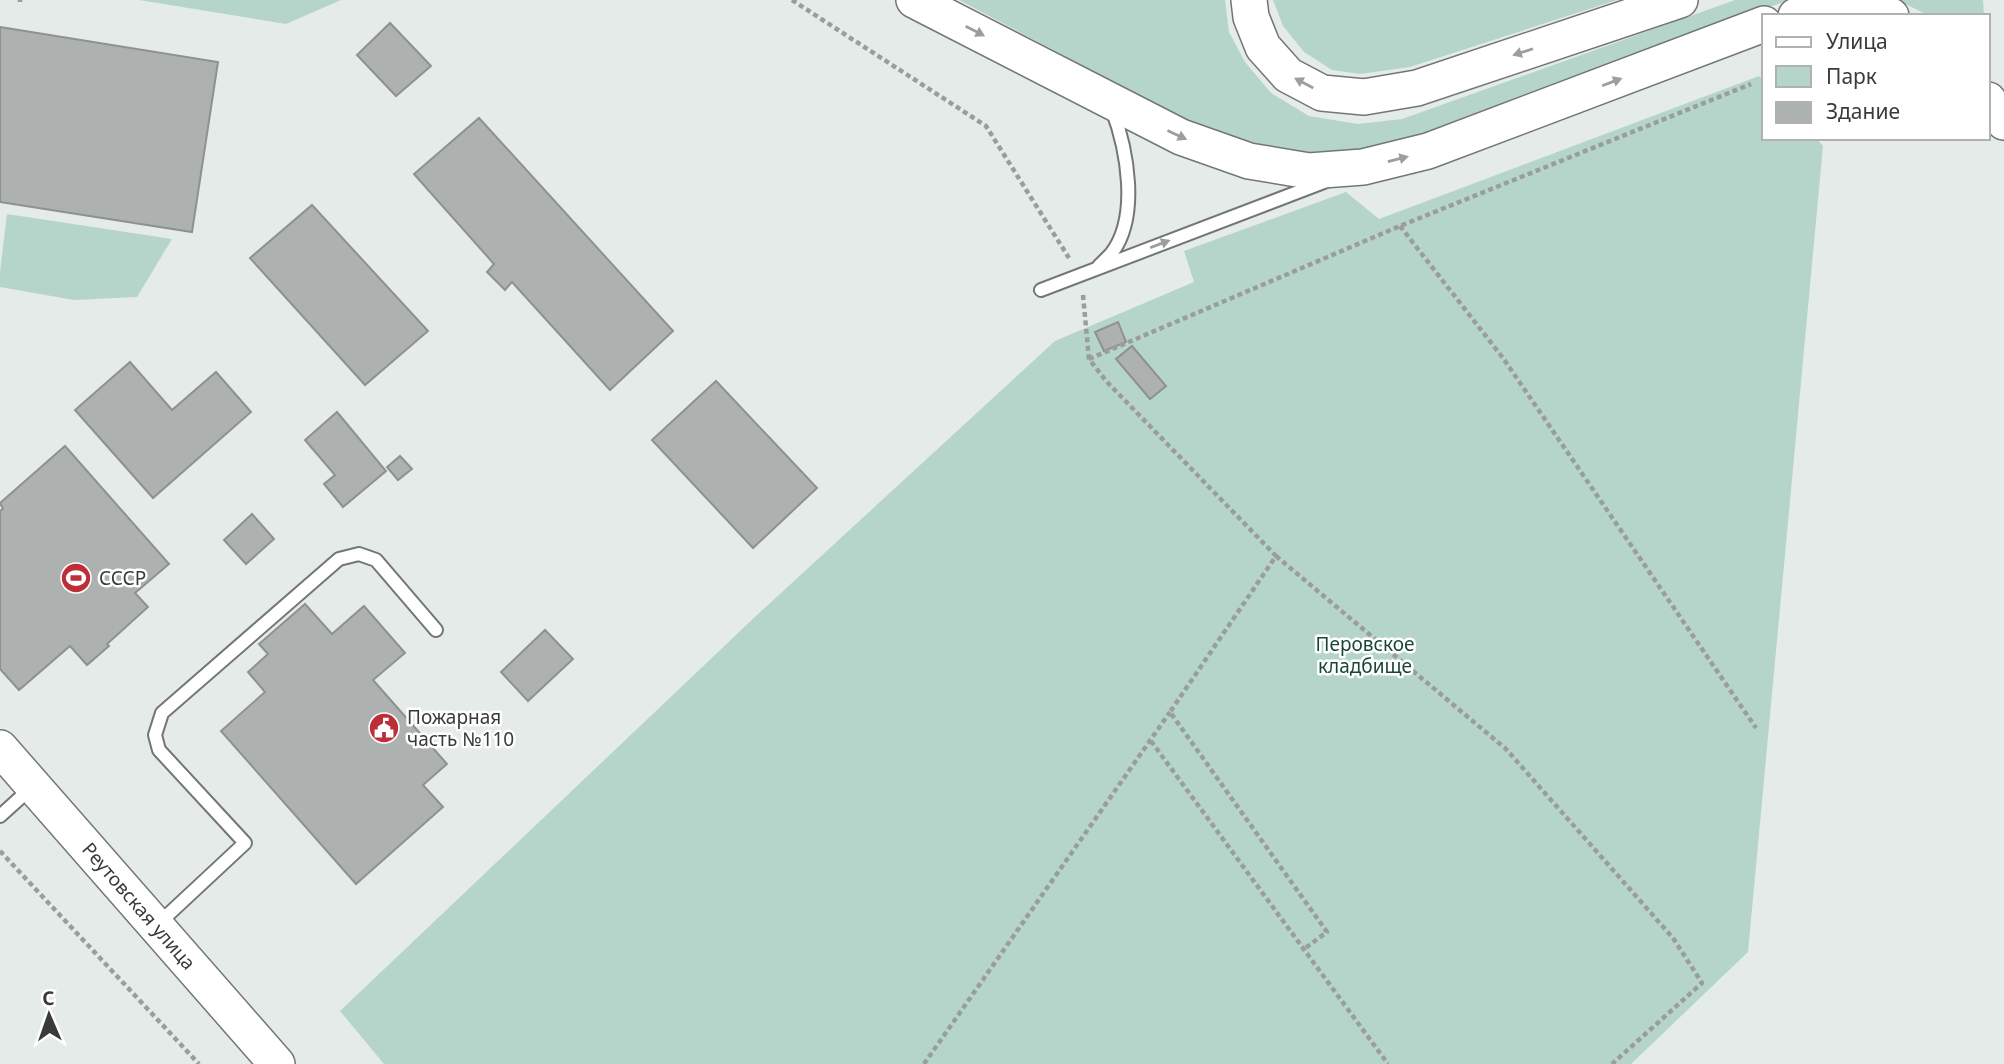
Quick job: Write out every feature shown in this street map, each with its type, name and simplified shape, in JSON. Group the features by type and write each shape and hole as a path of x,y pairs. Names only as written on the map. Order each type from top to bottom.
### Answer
{"main road":[{"path":"914,0 1181,137 1249,161 1309,171 1363,167 1428,151 1762,25"},
{"path":"1249,0 1251,17 1263,47 1288,75 1322,93 1364,97 1417,88 1680,0"},
{"path":"1802,14 1846,9 1886,14"},
{"path":"1990,103 2004,122"},
{"name":"Реутовская улица","path":"0,748 277,1064"}],"lane":[{"path":"1096,268 1112,253 1122,232 1129,202 1121,134 1109,100"},
{"path":"1041,290 1363,167"},
{"path":"156,926 245,843 159,750 155,735 162,713 339,559 359,554 376,560 436,629"},
{"path":"0,816 33,786"}],"path":[{"path":"792,0 986,126 1080,275 1089,359 1107,382 1276,556 1506,749 1673,938 1702,983 1612,1064"},
{"path":"1089,359 1400,226 1751,84"},
{"path":"1400,226 1503,358 1756,728"},
{"path":"924,1064 1151,741 1276,556"},
{"path":"1170,712 1327,932 1304,949"},
{"path":"1151,741 1388,1064"},
{"path":"0,851 199,1064"}],"green space":[{"path":"139,0 341,0 286,24"},
{"path":"959,0 1225,0 1229,32 1245,62 1271,93 1309,116 1358,124 1402,119 1735,0 1791,0 1417,137 1359,149 1316,153 1256,145 1189,122"},
{"path":"1273,0 1617,0 1410,67 1360,74 1332,70 1304,52 1283,26"},
{"path":"1897,0 1983,0 1984,14 1926,14"},
{"name":"Перовское кладбище","path":"1759,76 1762,79 1762,140 1818,140 1823,146 1748,952 1631,1064 384,1064 340,1011 757,615 1055,341 1194,282 1184,251 1346,192 1379,219"},
{"path":"7,214 172,239 137,297 74,300 0,287"}],"building":[{"path":"390,23 431,66 396,96 357,55"},
{"path":"0,27 218,62 192,232 0,202"},
{"path":"479,118 673,331 610,390 512,282 505,290 487,272 494,264 414,174"},
{"path":"312,205 428,331 365,385 250,258"},
{"path":"1118,322 1126,342 1104,351 1095,332"},
{"path":"1132,346 1166,386 1150,399 1116,359"},
{"path":"130,362 172,410 216,372 251,412 153,498 75,410"},
{"path":"716,381 817,488 753,548 652,440"},
{"path":"337,412 386,471 343,507 324,484 335,475 305,440"},
{"name":"СССР","path":"65,446 169,564 135,593 148,607 87,665 70,646 19,690 0,669 0,511 3,509 0,503"},
{"path":"400,456 412,469 398,480 387,467"},
{"path":"252,514 274,539 246,564 224,540"},
{"path":"305,604 332,634 364,606 405,653 373,680 447,764 423,785 443,807 356,884 221,731 265,692 248,672 268,654 259,644"},
{"path":"545,630 573,659 528,701 501,672"}],"place":[{"name":"СССР","path":"76,578"},
{"name":"Пожарная часть №110","path":"384,728"}]}
